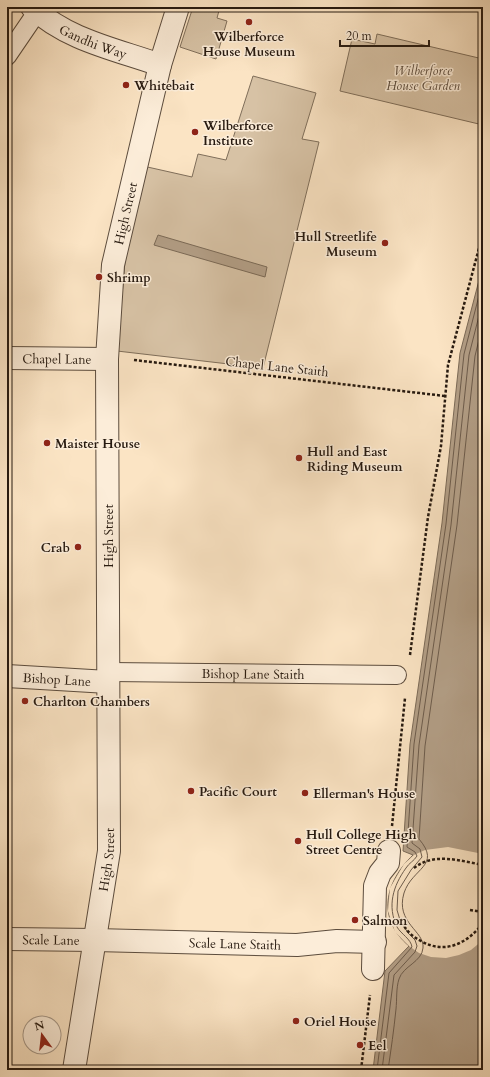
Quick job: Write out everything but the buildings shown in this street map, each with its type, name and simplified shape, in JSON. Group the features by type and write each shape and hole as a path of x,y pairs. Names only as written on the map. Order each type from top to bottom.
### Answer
{"street":[{"name":"High Street","path":"74,1070 109,851 107,359 113,265 160,65 178,7"},
{"name":"Gandhi Way","path":"35,10 57,26 82,40 160,65"},
{"name":"Chapel Lane","path":"7,358 107,359"},
{"name":"Bishop Lane","path":"7,676 108,677"},
{"path":"374,968 375,886 380,873 388,863 389,851"},
{"name":"Scale Lane","path":"7,939 95,940"},
{"name":"Scale Lane Staith","path":"95,940 297,945 337,941 375,942"}],"lane":[{"path":"7,56 35,10"},
{"name":"Bishop Lane Staith","path":"108,677 397,676"}],"path":[{"path":"203,7 219,11"},
{"path":"410,662 428,517 441,446 448,365 483,233"},
{"name":"Chapel Lane Staith","path":"107,359 123,359 445,396"},
{"path":"389,851 406,693"},
{"path":"412,870 426,860 437,859 483,865"},
{"path":"470,910 483,912"},
{"path":"400,916 409,933 429,946 439,947 452,946 467,940 483,922"},
{"path":"361,1070 374,968"}],"green space":[{"path":"193,7 220,7 217,18 227,21 216,59 180,47"},
{"name":"Wilberforce House Garden","path":"377,34 483,59 483,125 340,91 352,39 375,44"},
{"path":"253,76 316,93 302,139 319,142 263,368 117,351 127,239 143,166 192,177 198,154 226,160"}],"water":[{"path":"158,235 267,267 265,277 154,245"},
{"path":"483,265 483,1070 373,1070 385,971 409,946 392,924 388,912 388,900 396,877 413,855 403,851 410,744 442,523 460,353"}],"pier":[{"path":"448,847 483,854 483,940 471,950 459,955 446,958 431,957 419,953 409,946 395,932 388,911 390,888 404,864 414,855 425,850"}],"place":[{"name":"Wilberforce House Museum","path":"249,22"},
{"name":"Whitebait","path":"126,85"},
{"name":"Wilberforce Institute","path":"195,132"},
{"name":"Hull Streetlife Museum","path":"385,243"},
{"name":"Shrimp","path":"99,277"},
{"name":"Maister House","path":"47,443"},
{"name":"Hull and East Riding Museum","path":"299,458"},
{"name":"Crab","path":"78,547"},
{"name":"Charlton Chambers","path":"25,701"},
{"name":"Pacific Court","path":"191,791"},
{"name":"Ellerman's House","path":"305,793"},
{"name":"Hull College High Street Centre","path":"298,841"},
{"name":"Salmon","path":"355,920"},
{"name":"Oriel House","path":"296,1021"},
{"name":"Eel","path":"360,1045"}]}
